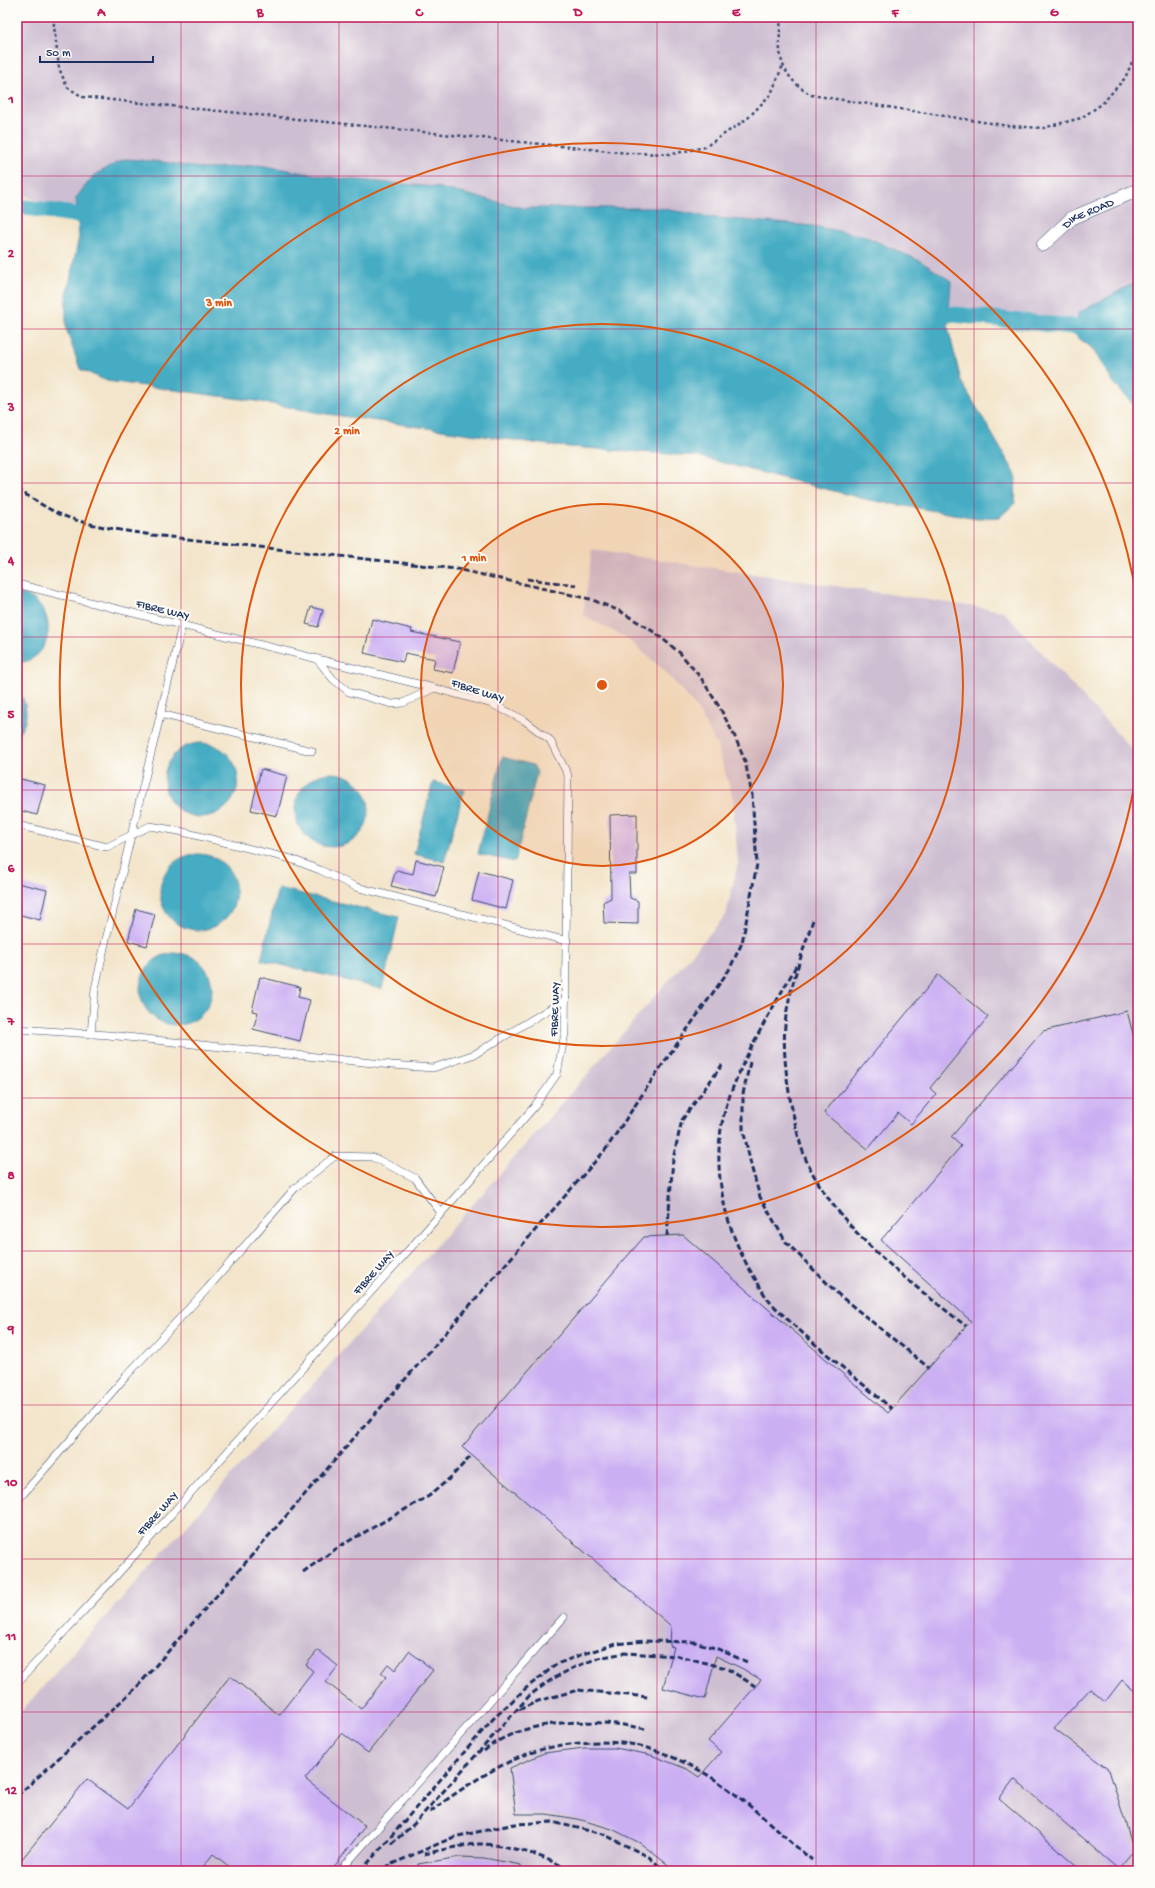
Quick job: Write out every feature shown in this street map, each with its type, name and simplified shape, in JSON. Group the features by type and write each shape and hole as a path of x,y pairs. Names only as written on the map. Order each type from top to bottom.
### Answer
{"street":[{"name":"DIKE ROAD","path":"1043,245 1072,218 1138,190"}],"lane":[{"name":"FIBRE WAY","path":"17,584 434,688 492,704 524,720 550,740 568,775 565,1033 557,1074 534,1107 441,1213 115,1577 17,1683"},
{"path":"91,1034 95,989 129,836 182,625"},
{"path":"317,659 333,679 349,692 392,704 403,704 434,688"},
{"path":"160,714 312,751"},
{"path":"17,825 107,847 150,826 179,832 291,859 320,870 356,887 567,941"},
{"path":"17,1029 91,1034 433,1068 475,1054 566,999"},
{"path":"17,1501 127,1375 207,1289 295,1188 335,1156 372,1157 415,1178 441,1213"},
{"path":"340,1871 564,1616"}],"path":[{"path":"54,17 59,68 67,87 83,98 628,153 672,154 705,147 748,118 771,94 783,65"},
{"path":"781,17 778,45 786,74 797,86 811,95 1009,126 1043,128 1081,118 1102,104 1125,78 1138,49"}],"shaded area":[{"path":"17,17 1138,17 1138,295 1056,325 77,215 17,193"},
{"path":"592,550 1003,611 1138,756 1138,1871 17,1871 17,1716 508,1165 726,915 738,863 733,798 717,746 697,709 665,671 626,638 583,615"}],"water":[{"path":"125,159 163,162 204,169 259,165 334,178 435,187 523,208 658,208 716,218 813,226 864,236 920,261 951,281 948,327 961,381 1016,475 1015,503 1000,517 977,518 869,500 696,456 556,446 320,413 256,401 107,381 80,369 66,328 66,299 79,237 76,198 94,175"},
{"path":"1138,281 1138,410 1113,382 1092,348 1076,336 1078,313"},
{"path":"17,593 31,598 40,606 46,617 48,629 46,641 40,652 30,659 17,663"},
{"path":"17,689 21,694 25,706 26,718 17,735"},
{"path":"201,743 215,746 227,754 235,766 238,780 235,794 227,806 215,814 201,817 187,814 175,806 167,794 164,780 167,766 175,754 187,746"},
{"path":"502,757 533,765 537,772 515,862 478,854"},
{"path":"332,773 346,776 358,784 366,796 369,810 366,824 358,836 346,844 332,847 318,844 306,836 298,824 295,810 298,796 306,784 318,776"},
{"path":"433,782 464,790 444,862 414,854"},
{"path":"198,854 213,857 225,865 233,877 236,892 233,907 225,919 213,927 198,930 183,927 171,919 163,907 160,892 163,877 171,865 183,857"},
{"path":"278,888 399,917 382,989 261,960"},
{"path":"176,953 196,959 206,969 212,989 206,1009 196,1019 176,1025 156,1019 146,1009 140,989 146,969 156,959"}],"building":[{"path":"311,607 323,610 318,627 306,624"},
{"path":"372,619 412,629 411,632 460,642 453,673 433,669 435,659 405,653 403,662 364,653"},
{"path":"261,769 287,776 277,816 251,810"},
{"path":"17,778 45,785 37,815 17,810"},
{"path":"637,814 637,874 629,874 630,898 638,901 638,924 604,923 603,902 611,898 610,815"},
{"path":"416,860 444,867 436,897 391,886 396,870 413,874"},
{"path":"479,871 513,880 506,909 472,900"},
{"path":"17,883 47,890 40,920 17,914"},
{"path":"136,909 155,914 147,946 128,941"},
{"path":"938,975 988,1017 930,1088 936,1094 911,1124 898,1113 868,1149 824,1113"},
{"path":"260,977 300,987 298,997 310,1000 300,1041 253,1029 258,1012 252,1011"},
{"path":"1127,1011 1138,1053 1138,1694 1122,1680 1105,1702 1090,1689 1054,1728 1109,1770 1134,1850 1118,1869 1014,1779 999,1799 1083,1871 676,1871 640,1843 612,1829 578,1819 546,1814 516,1814 510,1768 544,1753 584,1748 615,1748 651,1755 687,1769 699,1777 721,1752 708,1741 761,1680 743,1669 716,1656 705,1699 663,1688 674,1647 670,1646 671,1626 462,1447 644,1237 683,1235 888,1413 971,1321 881,1240 961,1146 951,1137 1043,1031"},
{"path":"318,1650 338,1666 326,1682 361,1709 386,1677 381,1673 388,1664 395,1670 409,1651 433,1670 368,1753 342,1733 305,1779 365,1826 331,1871 235,1871 213,1854 200,1871 17,1871 17,1865 87,1779 128,1809 230,1676 279,1715 313,1671 306,1665"},
{"path":"460,1857 484,1858 521,1865 521,1871 418,1871 418,1864"}],"waterway":[{"path":"17,206 77,215"},
{"path":"949,314 1077,327"}],"railway":[{"path":"17,489 59,514 93,525 152,535 465,570"},
{"path":"17,1796 137,1687 606,1149 658,1071 729,970 742,943 757,864 752,795 745,761 735,737 720,708 701,678 680,653 654,632 620,611 590,599 461,570"},
{"path":"527,579 576,585"},
{"path":"813,920 791,991 786,1016 784,1038 789,1093 804,1155 821,1187 837,1210 856,1232 877,1253 921,1291 966,1326"},
{"path":"796,966 751,1047 729,1098 722,1121 719,1145 719,1169 727,1216 744,1260 769,1301 815,1344 892,1409"},
{"path":"750,1062 743,1094 743,1129 760,1197 786,1242 839,1295 929,1368"},
{"path":"667,1236 673,1159 682,1120 722,1065"},
{"path":"303,1572 340,1546 429,1496 450,1478 472,1455"},
{"path":"361,1871 493,1719 525,1689 557,1664 616,1644 645,1641 695,1642 718,1649 747,1662"},
{"path":"391,1844 414,1824 530,1695 554,1678 575,1667 598,1658 625,1653 679,1656 726,1668 755,1686"},
{"path":"519,1710 538,1701 578,1690 648,1697"},
{"path":"484,1751 500,1740 539,1726 583,1722 626,1725 645,1729"},
{"path":"430,1812 484,1775 520,1757 544,1749 570,1744 596,1742 632,1744 665,1754 706,1774 720,1783 747,1803 812,1860"},
{"path":"392,1864 454,1837 515,1824 552,1822 603,1834 649,1857 665,1871"},
{"path":"424,1854 465,1845 479,1844 502,1846 539,1856 571,1871"},
{"path":"377,1871 397,1862"}]}
